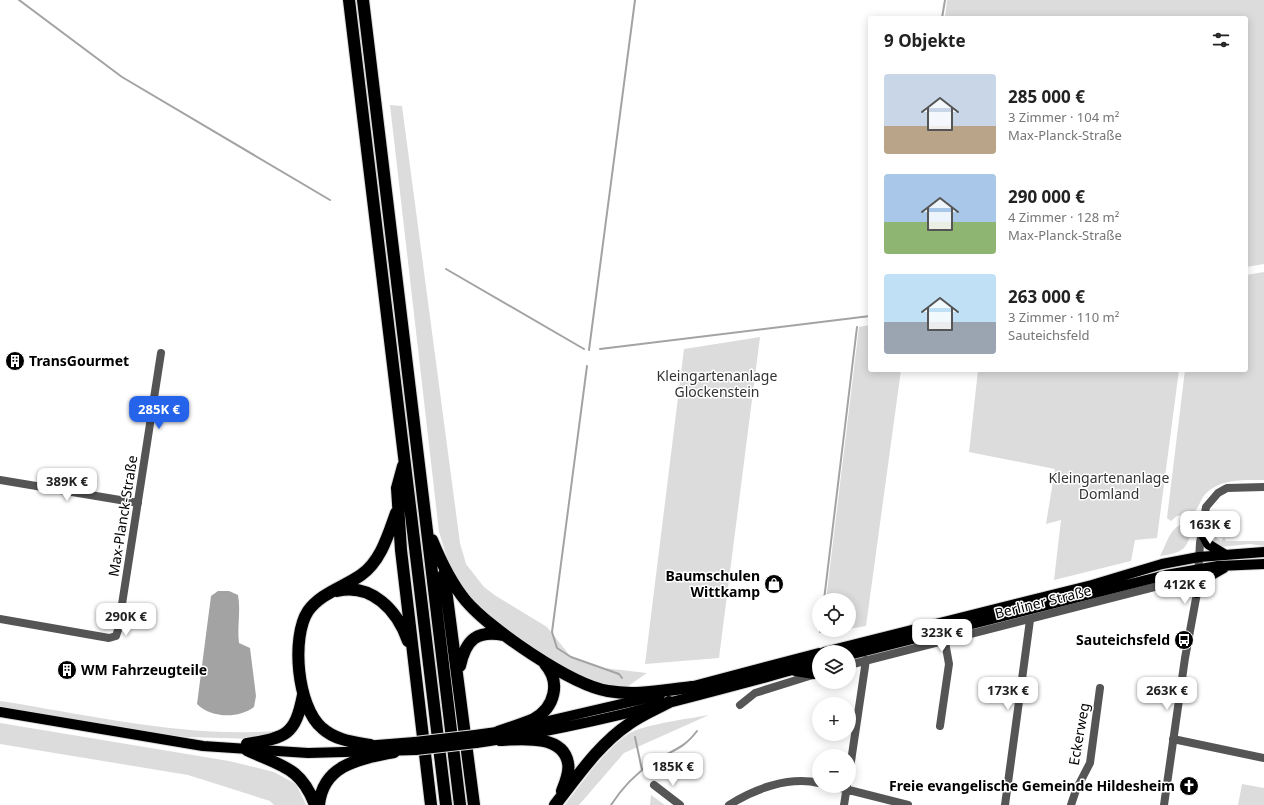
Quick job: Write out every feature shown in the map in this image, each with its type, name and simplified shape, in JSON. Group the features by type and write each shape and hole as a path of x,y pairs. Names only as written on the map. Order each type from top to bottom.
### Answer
{"highway":[{"path":"349,0 446,805"},
{"path":"363,0 388,189 425,520 460,805"},
{"path":"405,459 397,488 398,510 431,805"},
{"path":"370,745 334,736 322,728 313,719 303,694 298,646 302,623 313,605 329,593 361,575 371,566 386,540 398,510"},
{"path":"425,520 443,567 474,803"},
{"path":"443,567 466,601 487,621 538,657 568,676 586,685 607,691 627,693 692,687"},
{"path":"329,593 347,589 356,589 372,594 380,599 398,620 405,633 414,659"},
{"path":"458,676 463,653 474,637 492,633 507,636"},
{"path":"499,736 535,718 550,705 555,691 553,678 549,669 538,657"},
{"path":"247,747 275,739 286,733 294,725 298,716 303,694"},
{"path":"557,802 592,759 618,732 629,724 669,702"},
{"path":"499,736 532,739 545,742 559,748 568,763 568,772 557,802"},
{"path":"247,747 299,776 306,785 315,805"},
{"path":"319,805 320,791 328,777 338,770 372,756 394,752"}],"main road":[{"path":"1201,531 1208,544 1214,550 1224,554"},
{"path":"852,645 1092,585 1162,564 1224,554 1264,552"},
{"path":"856,653 1166,575 1199,569 1264,564"},
{"path":"1197,593 1210,576 1229,566"},
{"path":"499,736 812,655"},
{"path":"247,747 370,745 416,746 499,736 578,724 812,665"},
{"path":"791,671 812,673"},
{"path":"0,712 154,738 247,747 324,753 394,752 416,746"}],"street":[{"name":"Max-Planck-Straße","path":"0,619 109,638 116,636 161,353"},
{"path":"0,480 138,503"},
{"path":"1164,805 1173,739 1197,593 1202,520 1206,507 1210,500 1227,488 1264,487"},
{"name":"Berliner Straße","path":"856,663 1186,581 1198,580"},
{"path":"1005,805 1030,620"},
{"path":"940,726 949,664 945,642"},
{"path":"853,749 866,660"},
{"path":"740,705 755,693 812,674"},
{"name":"Eckerweg","path":"1071,805 1076,790 1090,763 1100,688"},
{"path":"1173,739 1264,758"},
{"path":"729,805 743,796 781,783 807,780 812,781"},
{"path":"654,785 680,805"},
{"path":"856,791 898,804 908,805"},
{"path":"844,805 846,793"}],"green space":[{"path":"947,0 1264,0 1264,264 1248,267 1248,16 945,16"},
{"path":"390,105 402,106 460,543 466,564 484,587 547,627 571,657 604,668 647,673 624,689 587,681 554,663 480,608 465,591 451,570 439,532"},
{"path":"1264,272 1264,480 1231,481 1216,486 1203,497 1194,513 1177,516 1171,521 1167,518 1185,372 1248,372 1248,275"},
{"path":"868,325 868,372 901,372 866,626 856,628 856,593 827,593 859,327"},
{"name":"Kleingartenanlage Glockenstein","path":"760,337 719,658 645,664 684,349"},
{"name":"Kleingartenanlage Domland","path":"978,372 1179,372 1157,538 1135,540 1131,561 1054,580 1061,520 1046,524 1055,469 969,452"},
{"path":"1186,523 1192,524 1189,539 1184,548 1175,553 1160,556 1173,531"},
{"path":"1208,523 1209,534 1221,541 1224,537 1226,541 1264,541 1264,546 1250,544 1221,547 1214,546 1207,534"},
{"path":"0,701 138,724 172,728 241,732 276,731 279,733 256,739 186,737 142,732 0,708"},
{"path":"709,715 624,753 579,805 565,805 599,762 629,733 656,724"},
{"path":"0,723 229,761 274,772 296,784 306,805 274,805 270,801 188,775 0,744"},
{"path":"1242,784 1264,788 1264,805 1238,805"},
{"path":"651,795 665,805 650,805"}],"shaded area":[{"path":"218,591 229,591 238,595 239,643 250,648 256,696 254,707 240,714 217,714 203,709 197,704 211,596"}],"waterway":[{"path":"19,0 122,77 330,200"},
{"path":"589,350 635,0"},
{"path":"942,16 945,0"},
{"path":"446,269 584,349"},
{"path":"600,349 868,316"},
{"path":"825,593 857,327"},
{"path":"587,366 552,632 557,648 571,657 619,674 622,678"},
{"path":"611,805 624,787 634,777 659,758 681,747 697,731"},
{"path":"635,737 642,770"}],"place":[{"name":"TransGourmet","path":"15,361"},
{"name":"Baumschulen Wittkamp","path":"774,584"},
{"name":"Sauteichsfeld","path":"1184,640"},
{"name":"WM Fahrzeugteile","path":"67,670"},
{"name":"Freie evangelische Gemeinde Hildesheim","path":"1189,786"}]}
